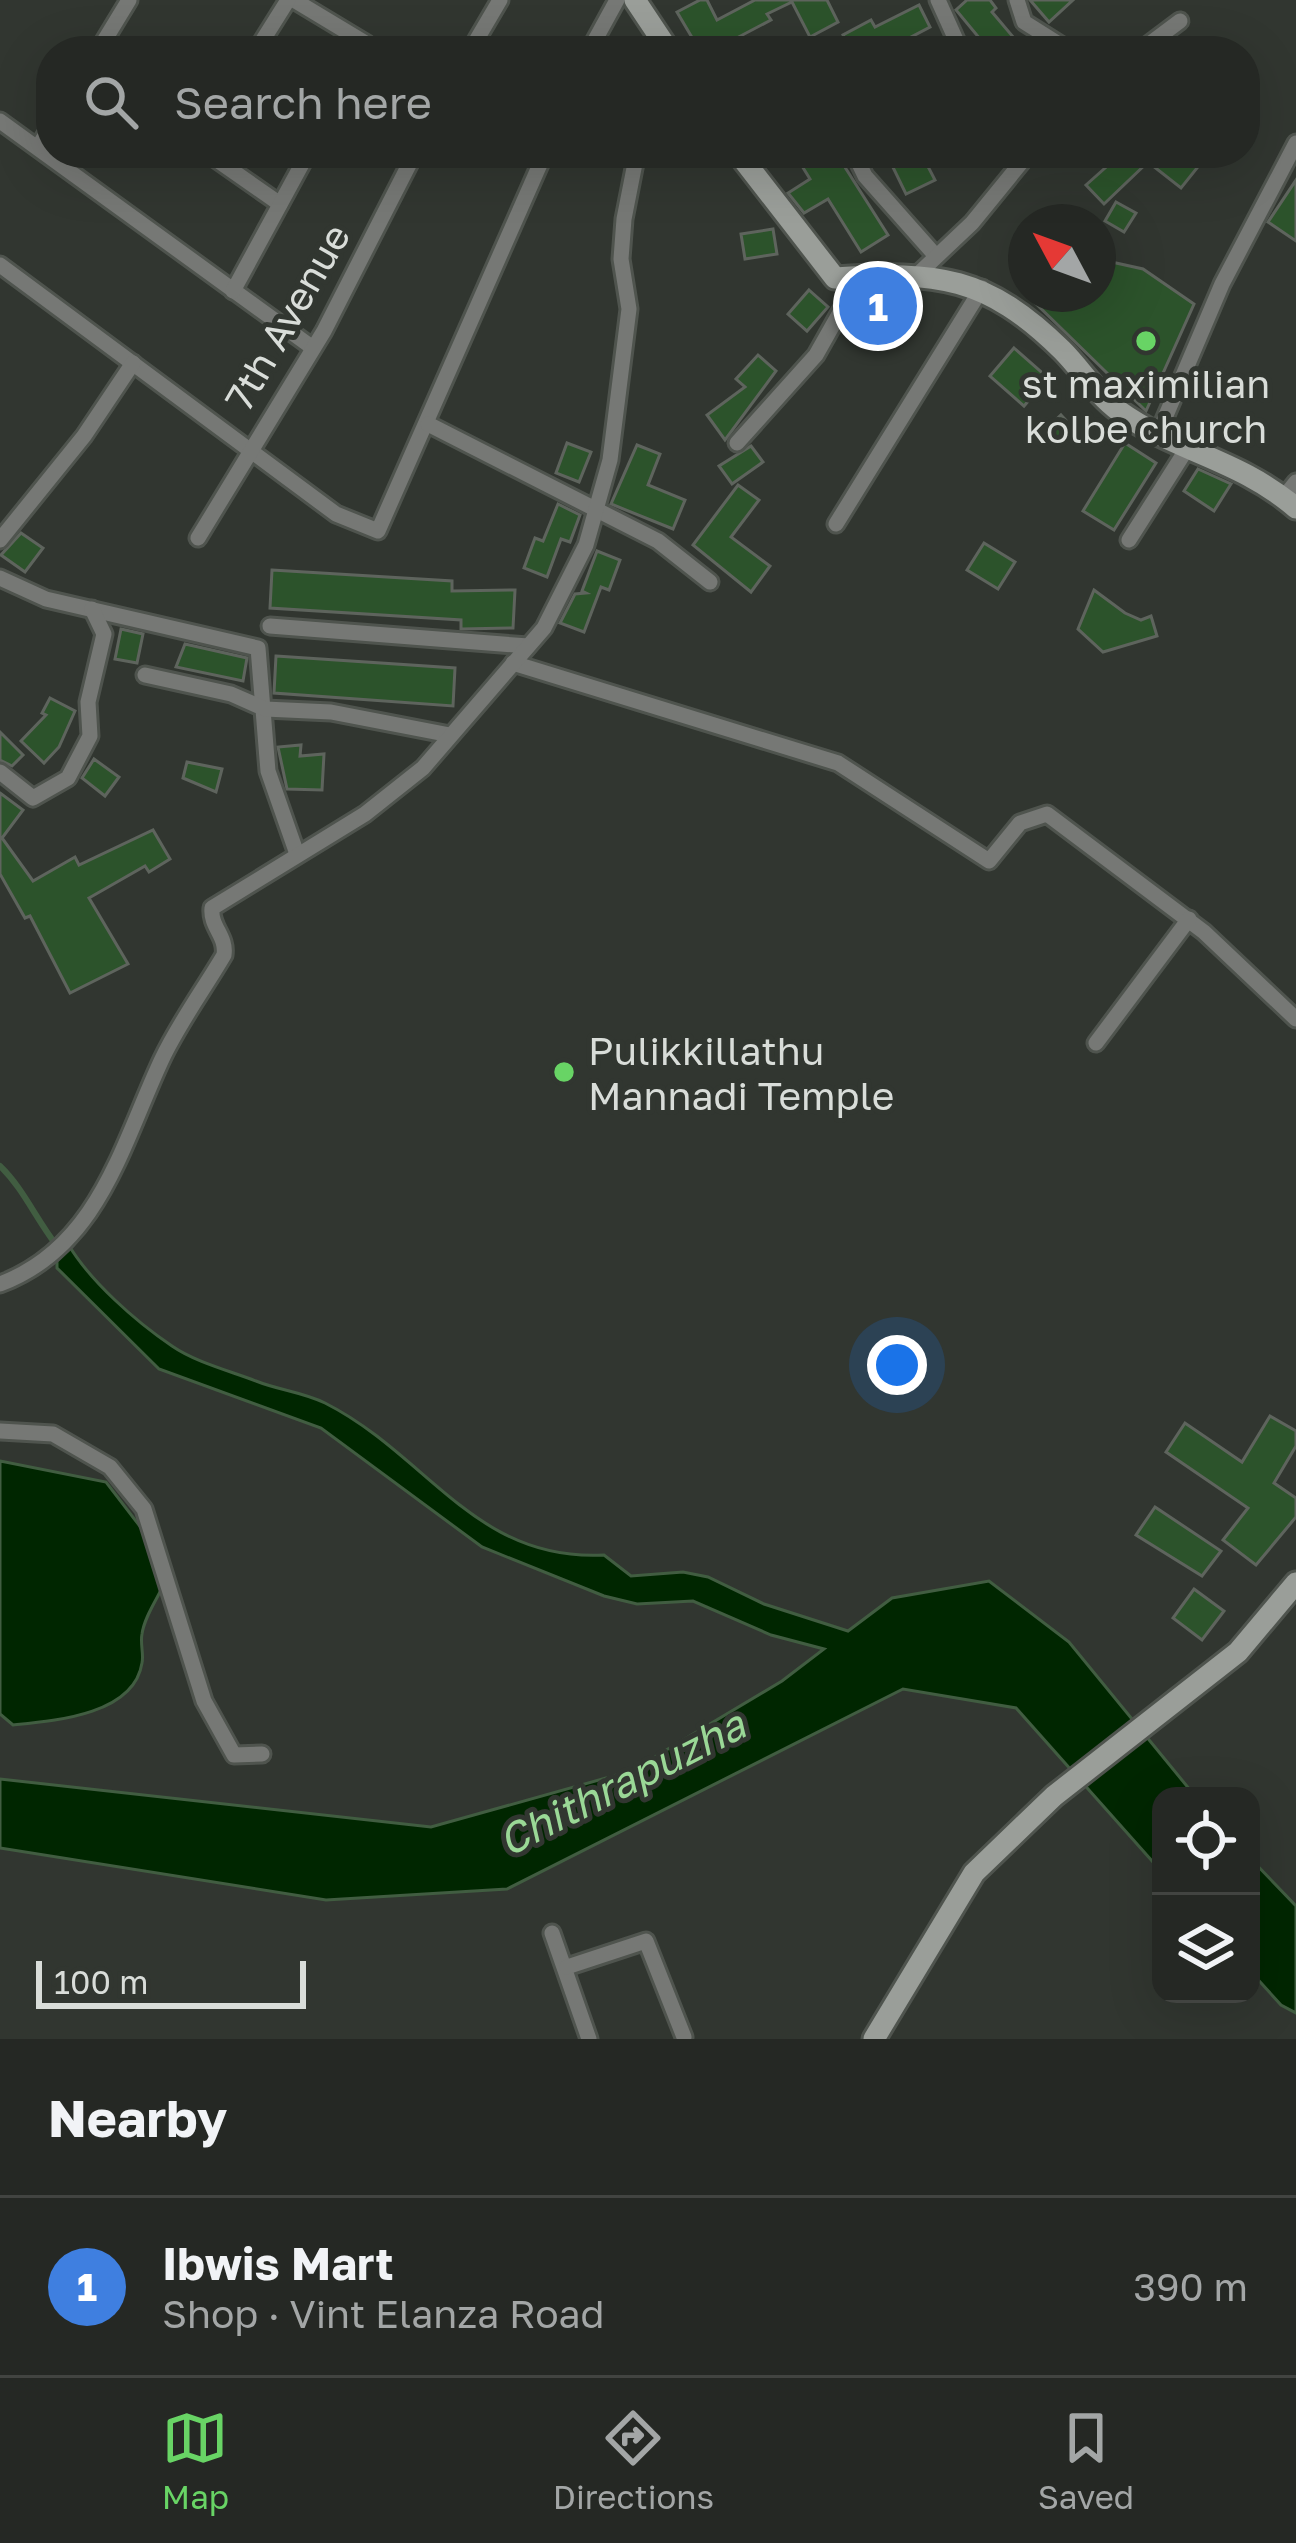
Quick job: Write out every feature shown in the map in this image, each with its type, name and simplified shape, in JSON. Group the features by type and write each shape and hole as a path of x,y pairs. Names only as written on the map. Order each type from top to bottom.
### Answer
{"main road":[{"path":"635,0 656,36"},
{"path":"750,168 836,278 916,276 982,288 1061,348 1117,410 1292,496"},
{"path":"874,2039 974,1874 1054,1796 1238,1652 1296,1583"}],"street":[{"path":"107,36 129,0"},
{"path":"266,36 291,0 348,36"},
{"path":"479,36 500,0"},
{"path":"597,36 616,0"},
{"path":"938,0 954,36"},
{"path":"1016,0 1024,22 1046,36"},
{"path":"1160,36 1180,21"},
{"path":"0,121 36,146"},
{"path":"1158,434 1222,284 1296,143"},
{"path":"66,168 313,347"},
{"path":"228,168 280,204"},
{"path":"232,291 300,168"},
{"name":"7th Avenue","path":"198,538 313,347 407,168"},
{"path":"0,265 336,514 378,531 539,168"},
{"path":"0,1284 50,1256 110,1186 163,1056 224,955 226,944 211,920 212,908 364,814 423,768 544,628 586,545 610,460 624,374 629,309 621,260 635,168"},
{"path":"861,168 935,255"},
{"path":"916,276 972,223 1018,168"},
{"path":"737,442 816,355 860,277"},
{"path":"836,524 982,288"},
{"path":"0,540 84,436 133,363"},
{"path":"428,424 658,541 710,582"},
{"path":"1129,540 1188,446"},
{"path":"0,578 46,599 251,643 258,649 273,797 297,854"},
{"path":"0,772 33,798 68,778 89,736 88,702 104,634 92,609"},
{"path":"270,626 528,646"},
{"path":"513,663 838,763 989,861 1020,823 1047,814 1189,920 1296,1019"},
{"path":"145,675 231,694 265,709 331,712 450,735"},
{"path":"1096,1043 1189,920"},
{"path":"0,1431 53,1434 110,1467 145,1509 204,1701 234,1755 262,1754"},
{"path":"552,1933 589,2039"},
{"path":"567,1967 646,1942 684,2037"}],"water":[{"name":"Chithrapuzha","path":"68,1244 114,1300 172,1346 213,1366 325,1403 361,1425 486,1524 520,1542 559,1553 604,1555 631,1576 683,1572 708,1577 764,1604 848,1631 892,1598 989,1581 1069,1642 1188,1787 1152,1787 1152,1861 1016,1708 903,1689 507,1889 326,1900 0,1848 0,1779 431,1827 631,1771 782,1681 824,1649 771,1635 693,1601 637,1604 604,1596 482,1547 321,1428 159,1369 57,1268 57,1256"},
{"path":"0,1461 106,1482 142,1529 161,1590 143,1628 142,1663 124,1694 90,1712 13,1725 0,1714"},
{"path":"1260,1868 1296,1906 1296,2013 1281,2005 1260,1982"}],"building":[{"path":"707,0 717,20 755,0 827,0 838,22 809,36 792,2 767,14 771,20 741,36 691,36 677,12"},
{"path":"967,0 990,0 996,8 992,12 1012,36 978,36 956,10"},
{"path":"1030,0 1073,0 1049,22"},
{"path":"919,5 930,27 913,36 843,35 871,20 875,27"},
{"path":"803,168 845,168 888,235 861,252 828,199 804,213 788,193 810,179"},
{"path":"893,168 929,168 935,180 906,194"},
{"path":"1105,168 1142,168 1104,204 1086,185"},
{"path":"1156,168 1197,168 1181,188"},
{"path":"1296,180 1296,241 1268,222"},
{"path":"1115,204 1136,213 1124,232 1116,227"},
{"path":"773,229 777,254 745,259 741,234"},
{"path":"1116,263 1143,269 1194,304 1146,411 1044,312 1116,312"},
{"path":"809,290 828,307 807,331 788,314"},
{"path":"870,291 885,291 885,313 871,313"},
{"path":"1014,348 1048,378 1024,406 990,376"},
{"path":"758,355 776,371 725,440 707,415 745,387 736,379"},
{"path":"1061,415 1074,429 1057,446 1043,432"},
{"path":"567,443 591,452 579,482 556,473"},
{"path":"1125,443 1156,463 1114,530 1083,511"},
{"path":"637,445 660,454 648,485 685,500 673,529 611,504"},
{"path":"751,446 763,462 732,484 719,466"},
{"path":"1198,469 1231,484 1214,511 1184,491"},
{"path":"738,485 759,500 731,537 770,566 751,592 693,545"},
{"path":"558,504 580,515 570,542 561,539 547,577 524,568 535,538 543,541"},
{"path":"21,533 43,548 25,572 1,555"},
{"path":"984,543 1015,562 998,589 967,570"},
{"path":"597,551 620,560 609,590 601,587 584,632 560,623 575,594 586,593 582,591"},
{"path":"272,570 452,581 452,591 515,590 513,628 461,629 461,620 270,608"},
{"path":"1094,590 1125,613 1141,620 1151,616 1157,636 1103,652 1078,629"},
{"path":"121,629 143,634 137,663 115,659"},
{"path":"185,644 247,658 243,681 176,667"},
{"path":"276,656 455,668 453,706 274,693"},
{"path":"50,698 75,711 59,747 44,763 21,741 46,715 42,713"},
{"path":"0,732 23,755 12,766 0,760"},
{"path":"301,745 300,756 324,754 322,790 287,789 278,747"},
{"path":"94,759 119,777 105,796 82,778"},
{"path":"187,762 222,769 216,792 183,778"},
{"path":"0,793 23,810 2,838 33,881 75,857 79,865 153,830 170,859 149,872 145,866 89,898 128,964 70,993 30,916 25,918 0,874"},
{"path":"1270,1416 1296,1431 1296,1446 1274,1483 1296,1498 1296,1517 1256,1565 1223,1540 1248,1508 1166,1452 1185,1423 1242,1462"},
{"path":"1155,1507 1221,1551 1202,1576 1136,1535"},
{"path":"1194,1589 1224,1611 1202,1640 1173,1618"}],"waterway":[{"path":"0,1166 57,1246"}],"place":[{"name":"Ibwis Mart","path":"878,306"},
{"name":"st maximilian kolbe church","path":"1146,341"},
{"name":"Pulikkillathu Mannadi Temple","path":"564,1072"}]}
